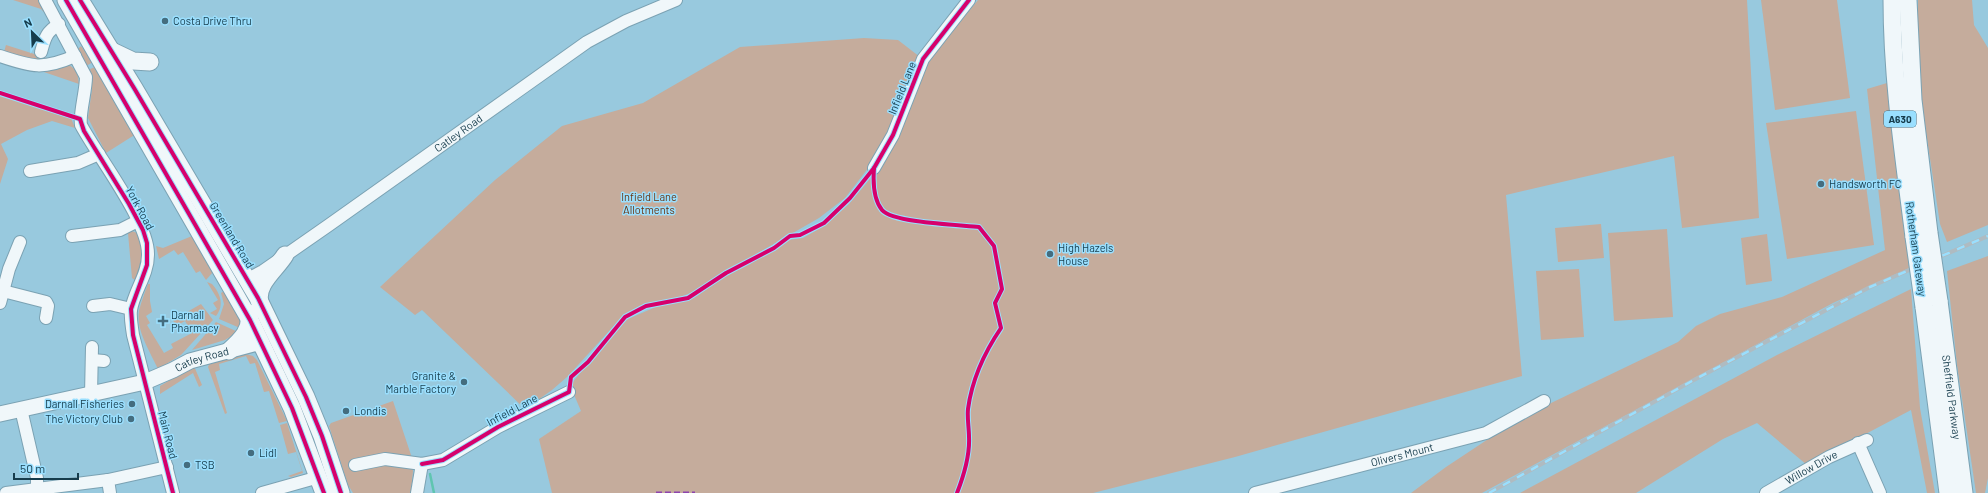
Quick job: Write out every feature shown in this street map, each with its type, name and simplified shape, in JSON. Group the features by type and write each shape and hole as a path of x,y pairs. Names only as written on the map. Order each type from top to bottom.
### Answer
{"highway":[{"name":"Greenland Road","path":"66,0 127,86 248,279 286,352 322,436 341,493"},
{"name":"Greenland Road","path":"80,0 112,51 127,86 261,342 292,408 322,485"},
{"name":"Rotherham Gateway","path":"1892,0 1897,93 1922,235 1931,304"},
{"name":"Rotherham Gateway","path":"1908,0 1922,235"},
{"path":"112,51 133,60 150,62"},
{"path":"286,255 278,267 262,284 258,298 266,328 265,335 261,342 272,344 286,352"},
{"path":"226,276 233,279 248,279"},
{"path":"229,351 246,334 250,320 243,287 248,279"},
{"name":"Sheffield Parkway","path":"1931,304 1948,493"},
{"name":"Sheffield Parkway","path":"1931,304 1964,493"}],"main road":[{"name":"Catley Road","path":"145,382 190,361 261,342"},
{"path":"0,414 145,382"}],"street":[{"path":"0,56 27,65 41,66 57,63 75,56 45,0"},
{"name":"Catley Road","path":"248,279 286,255 587,42 626,20 676,0"},
{"name":"Infield Lane","path":"874,168 893,135 923,59 969,0"},
{"path":"41,52 49,30 58,24"},
{"name":"York Road","path":"75,56 86,77 86,91 80,119 84,131 138,221 145,236 148,254 146,272 131,309 133,335 145,382"},
{"path":"30,171 78,163 99,154"},
{"path":"72,236 120,230 138,221"},
{"path":"0,303 9,269 20,242"},
{"path":"3,291 46,302 48,306 46,318"},
{"path":"93,306 110,304 131,309"},
{"path":"91,395 92,353 104,361"},
{"name":"Main Road","path":"145,382 173,493"},
{"name":"Infield Lane","path":"355,465 385,459 422,464 444,460 498,427 569,392"},
{"name":"Olivers Mount","path":"1255,493 1486,433 1544,401"},
{"path":"21,409 37,478 37,491"},
{"name":"Willow Drive","path":"1766,493 1804,470 1862,442 1880,493"},
{"path":"417,493 422,464"},
{"path":"6,493 37,491 108,480 167,467"},
{"path":"108,480 110,493"},
{"path":"262,493 322,485"}],"green space":[{"path":"13,0 53,0 58,14 49,18 41,9"},
{"path":"978,0 1747,0 1759,218 1682,228 1674,156 1506,195 1522,376 1235,457 1093,493 552,493 539,439 581,411 575,397 572,383 613,333 628,319 658,306 694,298 728,275 750,264 788,240 803,238 824,226 849,204 880,167 927,62"},
{"path":"1761,0 1837,0 1850,98 1775,110"},
{"path":"1918,0 1972,0 1974,25 1988,48 1988,225 1947,242 1940,224 1918,80"},
{"name":"Infield Lane Allotments","path":"864,38 898,40 920,57 889,134 869,167 845,198 819,218 725,272 701,289 675,299 640,306 622,317 567,377 552,390 525,409 422,310 415,315 380,287 495,180 562,126 643,103 740,47"},
{"path":"6,45 50,59 30,60 4,52"},
{"path":"81,46 93,62 86,66 78,52 78,49"},
{"path":"68,64 77,71 79,84 41,71"},
{"path":"97,66 136,134 106,153 88,118 92,89 88,70"},
{"path":"1887,83 1895,135 1909,268 1833,303 1482,493 1411,493 1446,467 1520,418 1678,342 1696,326 1720,314 1782,297 1885,250 1867,89"},
{"path":"0,96 71,118 75,128 52,121 27,130 1,144 8,159 0,184"},
{"name":"Handsworth FC","path":"1856,111 1874,245 1787,259 1766,123"},
{"path":"1601,224 1604,258 1558,262 1555,228"},
{"path":"1667,229 1673,317 1614,321 1608,233"},
{"path":"130,230 139,234 141,247 141,263 136,281 132,278 128,233"},
{"path":"1767,234 1772,281 1746,285 1741,238"},
{"path":"192,236 213,272 206,280 200,271 196,273 183,252 178,255 174,250 159,259 156,246 163,248"},
{"path":"1988,256 1988,478 1985,493 1976,493 1957,365 1947,271"},
{"path":"1579,269 1584,337 1541,340 1536,271"},
{"path":"207,282 212,284 219,295 221,303 219,312 216,316 210,313 217,309 213,303 218,300"},
{"path":"148,284 150,284 150,301 152,312 146,316 150,323 147,325 164,353 173,348 171,344 192,333 185,321 176,326 173,320 201,304 213,320 181,355 158,369 144,341 139,318 139,311"},
{"path":"1911,289 1920,408 1935,493 1927,493 1911,410 1807,465 1757,423 1723,439 1636,493 1520,493 1777,355"},
{"path":"224,291 241,322 240,328 219,319 224,304 221,293"},
{"path":"216,322 238,332 225,340 192,350"},
{"path":"242,353 253,356 257,360 287,421 279,423 269,391 264,392 255,363 250,364 246,356 219,364 220,370 215,372 227,413 225,414 208,367 210,362"},
{"path":"194,366 202,385 199,387 193,373 160,394 160,386"},
{"path":"393,401 412,458 413,471 411,493 353,493 348,485 329,426 331,423"},
{"path":"287,423 303,473 291,477 288,476 302,471 296,452 288,454 280,425"}],"waterway":[{"path":"430,474 434,493"}],"railway":[{"path":"1489,493 1692,381 1870,287 1988,236"}],"marked path":[{"path":"656,493 695,493"}],"cycle path":[{"path":"66,0 250,320 292,408 324,493"},
{"path":"80,0 134,88 258,298 306,397 322,436 341,493"},
{"path":"422,464 443,460 498,427 569,392 571,377 588,362 625,317 646,306 688,298 726,273 774,248 790,236 800,235 824,223 850,198 874,168 893,135 923,59 969,0"},
{"path":"0,93 80,119 84,131 129,204 143,230 147,243 147,265 131,309 133,335 173,493"},
{"path":"874,168 875,195 882,210 899,218 913,221 979,227 994,246 1002,289 995,303 1001,328 984,357 972,387 968,412 969,451 957,493"}],"place":[{"name":"Costa Drive Thru","path":"165,21"},
{"name":"Handsworth FC","path":"1821,184"},
{"name":"High Hazels House","path":"1050,254"},
{"name":"Darnall Pharmacy","path":"163,321"},
{"name":"Granite & Marble Factory","path":"464,382"},
{"name":"Darnall Fisheries","path":"132,404"},
{"name":"Londis","path":"346,411"},
{"name":"The Victory Club","path":"131,419"},
{"name":"Lidl","path":"251,453"},
{"name":"TSB","path":"187,465"}]}
